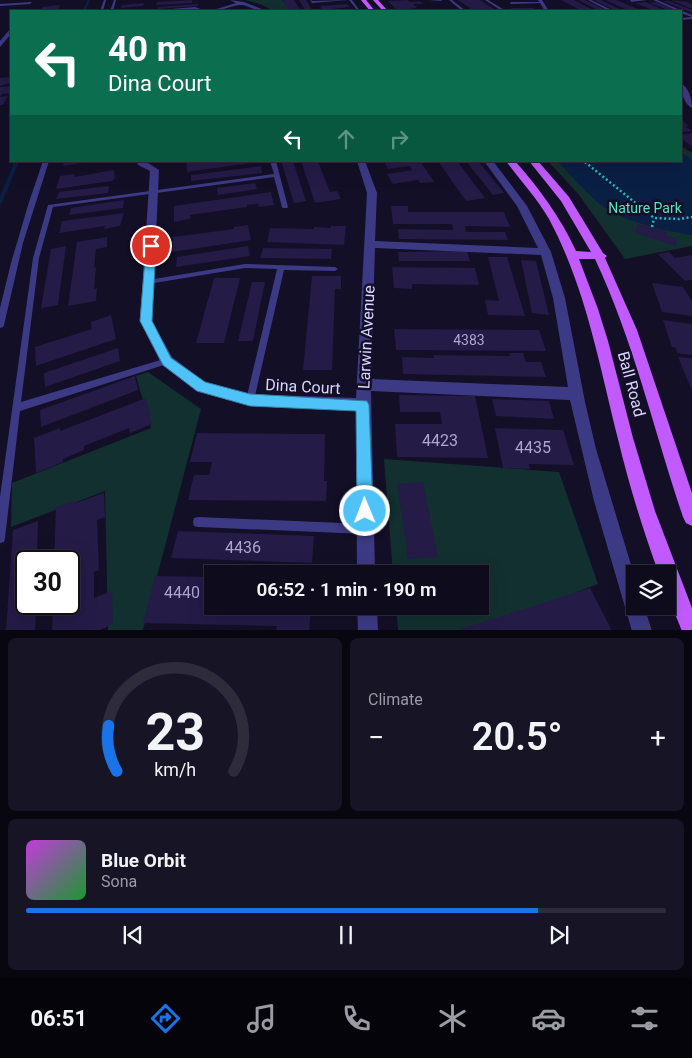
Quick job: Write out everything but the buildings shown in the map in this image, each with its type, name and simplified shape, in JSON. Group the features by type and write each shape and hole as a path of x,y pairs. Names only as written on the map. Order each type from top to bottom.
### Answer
{"main road":[{"path":"363,0 373,10"},
{"path":"375,0 385,10"},
{"name":"Ball Road","path":"511,162 546,206 582,278 596,323 634,470 657,544 692,630"},
{"name":"Ball Road","path":"534,162 566,201 601,256 629,322 681,488 692,517"},
{"path":"572,255 601,256"}],"street":[{"path":"232,0 261,10"},
{"path":"0,5 32,2"},
{"path":"217,10 242,3"},
{"path":"0,45 9,28"},
{"path":"689,94 692,106"},
{"name":"Dina Court","path":"141,162 156,170 146,321 167,362 201,387 250,400 363,405"},
{"name":"Larwin Avenue","path":"364,162 372,194 363,405 366,565"},
{"path":"489,162 503,178 528,216 546,252 558,292 576,394 596,480 642,630"},
{"path":"370,244 546,252"},
{"path":"364,385 576,394"},
{"path":"367,615 368,630"}],"lane":[{"path":"316,10 312,1 348,0 358,10"},
{"path":"430,0 441,0"},
{"path":"450,0 463,10"},
{"path":"486,0 502,10"},
{"path":"588,0 610,10"},
{"path":"632,1 646,0"},
{"path":"654,0 676,10"},
{"path":"511,3 541,2"},
{"path":"164,10 195,8 201,10"},
{"path":"0,325 13,266 31,202 46,162"},
{"path":"273,162 285,206"},
{"path":"0,538 36,258 50,206 277,175"},
{"path":"148,282 245,266 335,269"},
{"path":"250,400 281,267"},
{"path":"16,408 167,362"},
{"path":"198,522 365,529"}],"path":[{"path":"585,162 654,218 679,219 692,217"},
{"path":"652,227 654,218"}],"green space":[{"path":"245,0 282,0 290,10 272,10"},
{"name":"Nature Park","path":"682,147 692,153 692,246 625,259 579,195 549,162 682,162"},
{"path":"148,372 201,409 143,630 108,630 105,491 11,527 12,483 151,428 136,376"},
{"path":"384,459 559,472 598,584 476,630 398,630 397,615 489,615 489,565 392,565"}],"water":[{"name":"Nature Park","path":"682,153 692,160 692,235 660,229 616,214 588,194 558,162 682,162"}],"waterway":[{"path":"84,10 89,0"},
{"path":"0,202 17,162"}],"route":[{"path":"151,246 146,321 167,362 201,387 250,400 363,405 365,511"}]}
